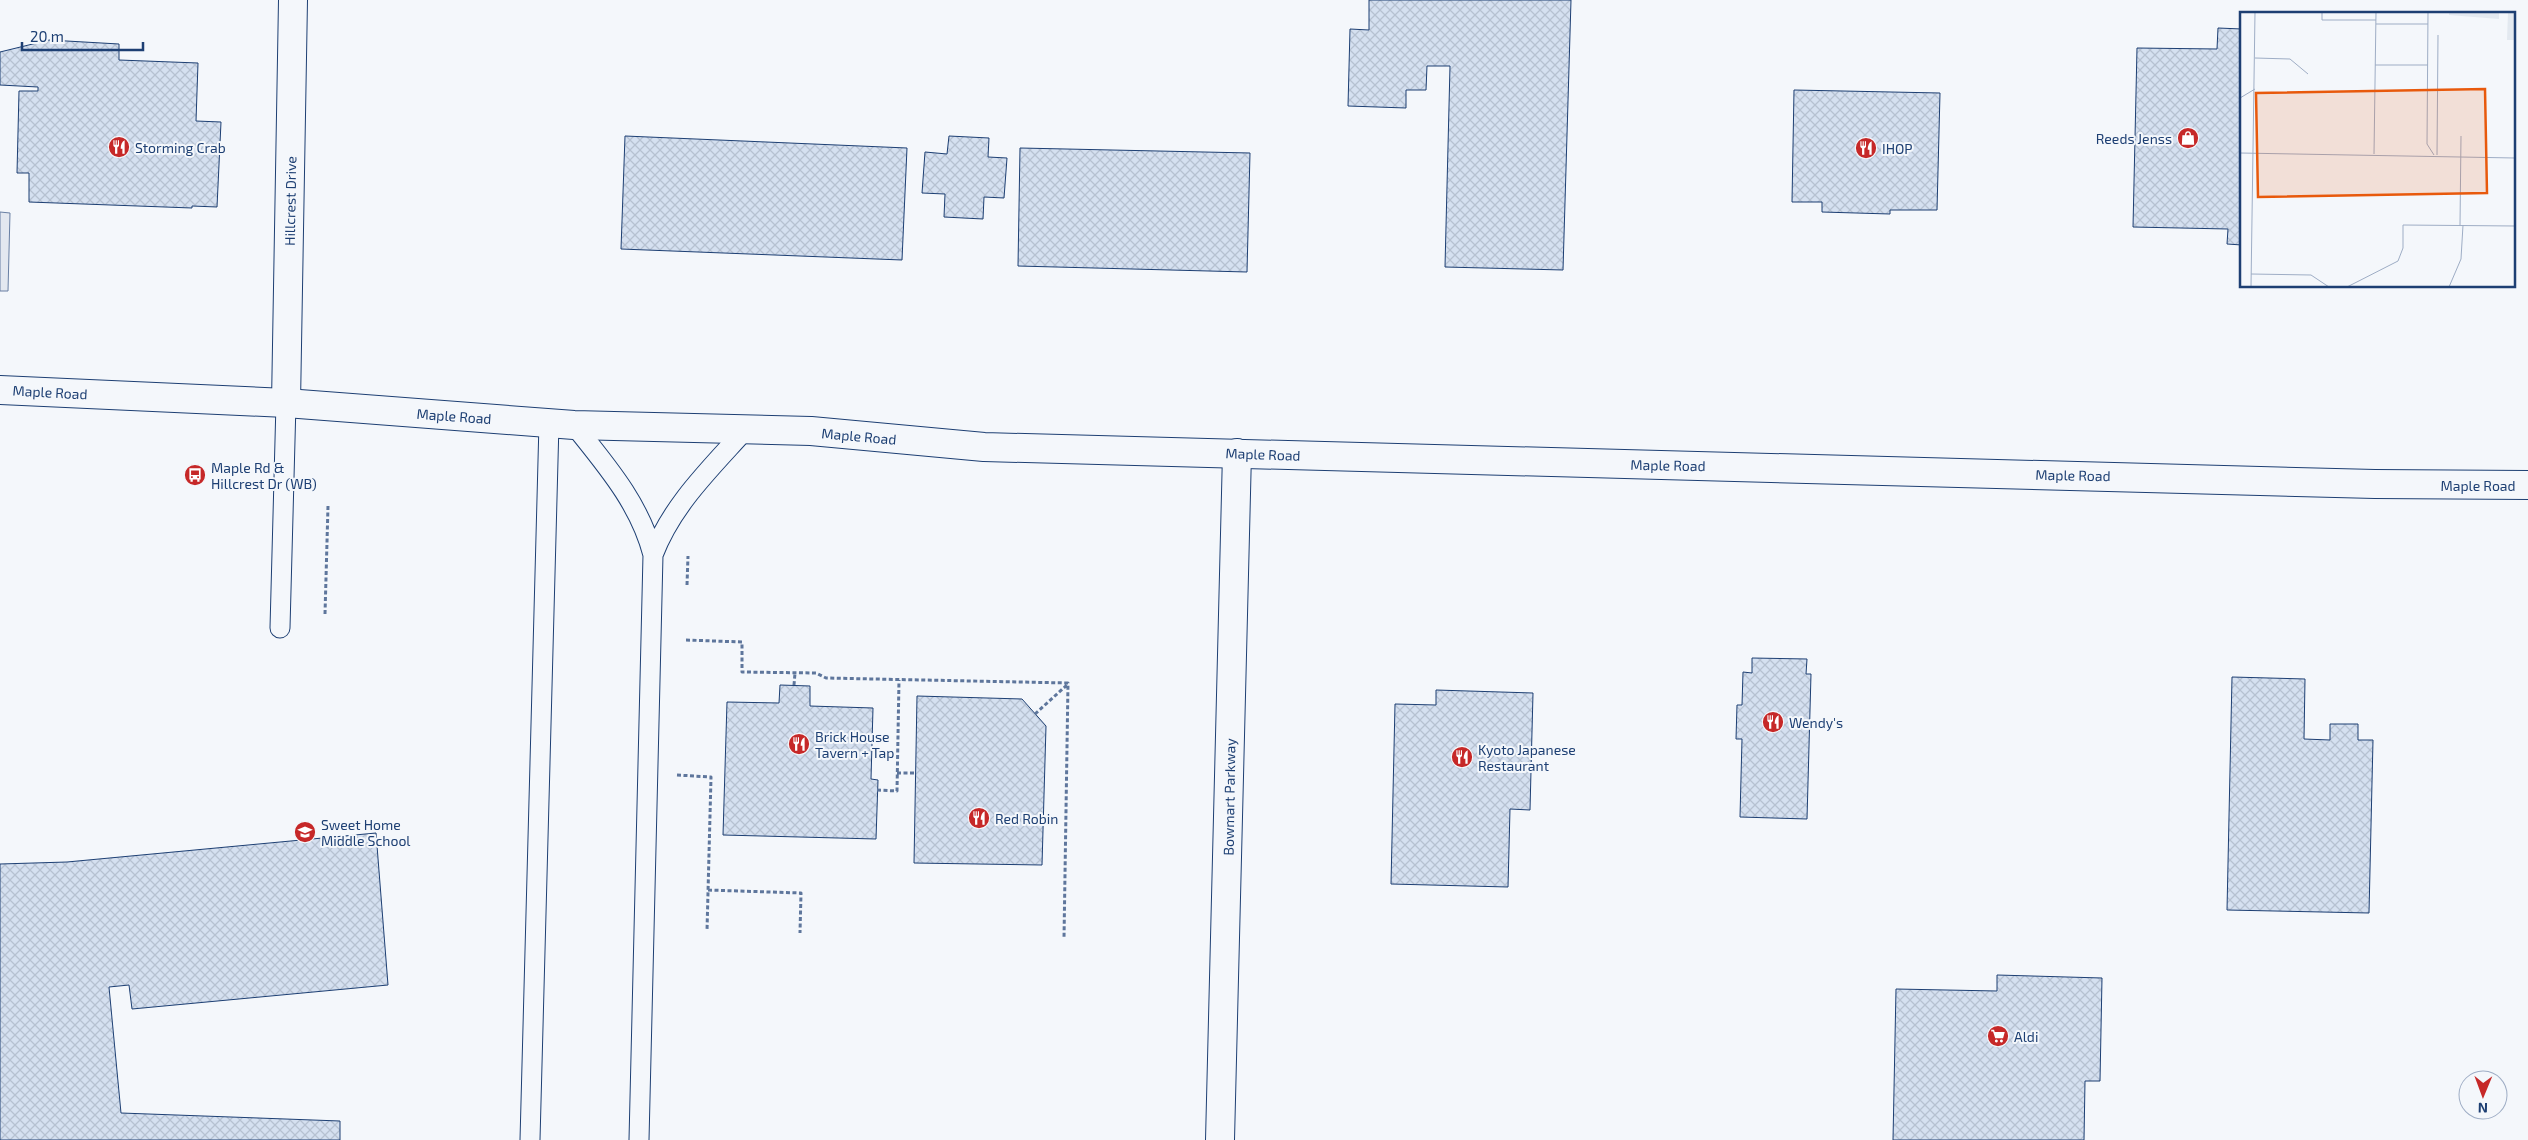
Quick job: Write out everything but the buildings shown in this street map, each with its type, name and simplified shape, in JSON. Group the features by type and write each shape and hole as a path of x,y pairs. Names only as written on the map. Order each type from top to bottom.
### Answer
{"main road":[{"name":"Hillcrest Drive","path":"286,403 293,0"},
{"name":"Maple Road","path":"0,390 286,403 561,424 811,432 984,447 2385,484 2528,486"},
{"name":"Bowmart Parkway","path":"1220,1140 1237,453"}],"lane":[{"path":"280,628 286,403"},
{"path":"561,424 612,472 644,527 654,555"},
{"path":"530,1140 561,424"},
{"path":"639,1140 654,555 664,528 675,510 746,430"}],"path":[{"path":"325,614 328,506"},
{"path":"682,644 686,638 742,642 742,672 816,673 826,678 1068,683"},
{"path":"794,673 794,685"},
{"path":"877,790 897,791 899,680"},
{"path":"1035,714 1068,683"},
{"path":"1064,938 1068,683"},
{"path":"676,766 676,775 711,777 707,931"},
{"path":"897,772 916,773"},
{"path":"708,890 801,892 800,933"}],"shaded area":[{"path":"0,212 10,213 8,291 0,291"}],"place":[{"name":"Reeds Jenss","path":"2188,138"},
{"name":"Storming Crab","path":"119,147"},
{"name":"IHOP","path":"1866,148"},
{"name":"Maple Rd & Hillcrest Dr (WB)","path":"195,475"},
{"name":"Wendy's","path":"1773,722"},
{"name":"Brick House Tavern + Tap","path":"799,744"},
{"name":"Kyoto Japanese Restaurant","path":"1462,757"},
{"name":"Red Robin","path":"979,818"},
{"name":"Sweet Home Middle School","path":"305,832"},
{"name":"Aldi","path":"1998,1036"}]}
